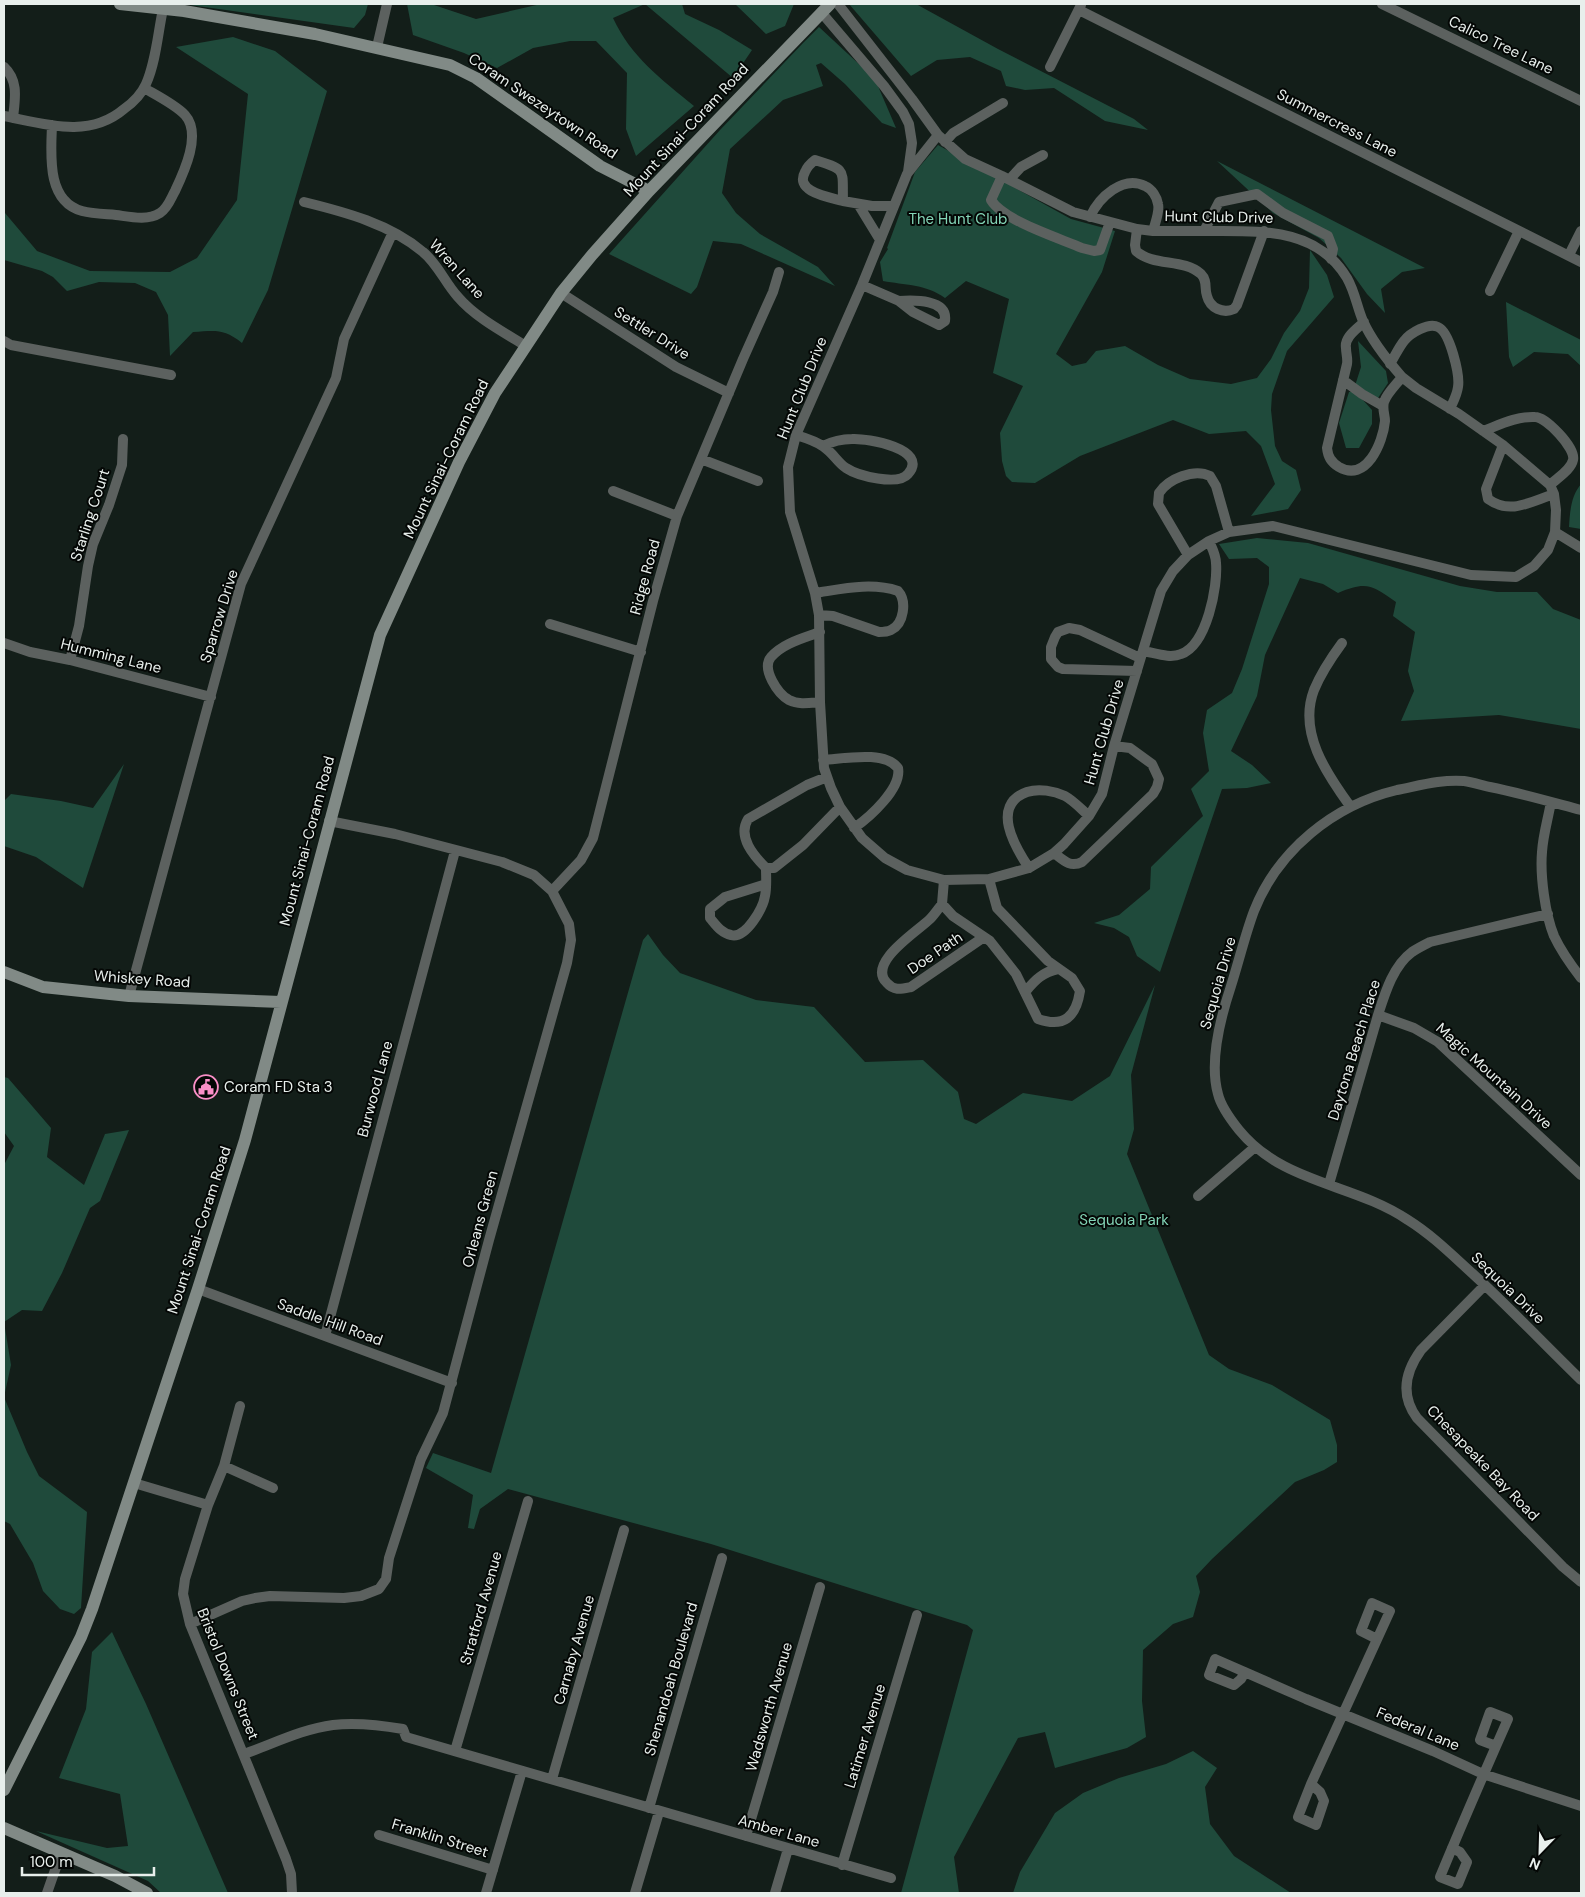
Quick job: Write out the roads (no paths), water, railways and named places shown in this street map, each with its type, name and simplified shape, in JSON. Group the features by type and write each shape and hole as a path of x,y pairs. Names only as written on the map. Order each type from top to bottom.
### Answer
{"main road":[{"name":"Coram Swezeytown Road","path":"120,4 254,23 377,47 450,65 476,78 600,166 649,192"},
{"name":"Mount Sinai-Coram Road","path":"4,1790 81,1637 134,1483 198,1289 244,1140 380,635 459,462 495,393 561,293 592,255 649,192 826,8"},
{"name":"Whiskey Road","path":"4,972 43,987 130,996 281,1002"},
{"path":"4,1828 115,1876 148,1893"}],"street":[{"path":"377,47 387,4"},
{"name":"Hunt Club Drive","path":"826,8 903,112 910,127 912,143 907,174 862,285 796,435 788,466 790,512 815,592 818,615 823,760 827,776 840,807 862,838 885,858 906,870 944,880 989,879 1029,868 1064,844 1089,816 1102,794 1114,746 1161,591 1173,571 1188,555 1209,541 1229,532 1273,526 1471,575 1516,577 1542,558 1548,550 1555,532 1556,510 1552,490 1503,445 1402,377 1390,364 1364,322 1346,278 1331,259 1304,241 1283,234 1264,231 1153,231 1137,229 1090,217 1073,212 964,159 938,135 927,118 838,4"},
{"name":"Calico Tree Lane","path":"1382,4 1581,100"},
{"path":"1050,67 1080,7"},
{"name":"Summercress Lane","path":"1080,7 1581,262"},
{"path":"4,67 14,80 16,92 8,117 64,128 84,127 103,123 138,98 144,88 151,68 163,9"},
{"path":"52,125 53,177 64,201 82,211 132,218 146,218 154,215 166,208 182,176 190,152 191,133 185,115 144,88"},
{"path":"946,142 953,133 1003,103"},
{"path":"910,127 927,118"},
{"name":"Hunt Club Drive","path":"907,174 938,135"},
{"path":"1043,155 1006,178 991,200 994,205 1009,217 1082,248 1094,251 1100,250 1110,222"},
{"path":"843,201 844,176 841,171 829,164 815,160 810,163 802,178 802,183 808,189 843,201 858,204 894,206"},
{"path":"1090,217 1104,197 1115,189 1124,184 1143,184 1151,189 1159,205 1153,231"},
{"path":"1204,231 1220,202 1257,194 1282,213 1328,236 1333,249 1331,259"},
{"name":"Wren Lane","path":"304,202 349,213 393,232 423,252 438,267 458,297 477,314 526,346"},
{"path":"858,204 880,240"},
{"path":"1137,229 1135,245 1136,251 1140,255 1196,271 1206,281 1207,297 1211,304 1217,309 1224,311 1234,309 1237,305 1264,231"},
{"path":"1490,291 1519,231"},
{"name":"Sparrow Drive","path":"130,996 242,584 336,378 344,339 393,232"},
{"path":"1569,255 1581,232"},
{"name":"Ridge Road","path":"552,891 580,860 593,838 653,601 677,516 780,272"},
{"path":"862,285 899,301"},
{"name":"Settler Drive","path":"561,293 676,367 729,393"},
{"path":"1364,322 1346,341 1345,345 1348,357 1327,448 1330,459 1338,466 1346,470 1358,470 1363,468 1372,458 1384,425 1383,406 1387,396 1402,377"},
{"path":"1390,364 1404,341 1411,335 1426,328 1439,327 1444,332 1454,356 1458,377 1458,386 1450,409"},
{"path":"4,340 11,345 171,375"},
{"path":"1343,380 1383,406"},
{"path":"1483,431 1521,418 1538,417 1549,423 1570,447 1574,455 1568,468 1552,490 1508,508 1488,499 1485,494 1503,445"},
{"path":"796,435 823,446 839,463 859,474 892,480 899,479 908,474 912,465 908,454 890,445 876,442 854,439 834,440 823,446"},
{"name":"Starling Court","path":"70,660 79,626 91,551 122,466 123,439"},
{"path":"701,460 758,481"},
{"path":"1188,555 1158,504 1159,493 1168,484 1183,476 1197,473 1210,476 1216,486 1229,532"},
{"path":"613,491 677,516"},
{"path":"1555,532 1581,548"},
{"path":"1137,671 1063,669 1058,667 1051,659 1051,647 1058,632 1069,628 1077,628 1142,655 1171,656 1181,654 1194,645 1200,636 1209,611 1216,572 1214,552 1209,541"},
{"path":"815,592 862,586 894,590 902,595 903,599 899,622 892,630 887,632 879,632 833,616 818,615"},
{"path":"550,624 641,652"},
{"path":"820,632 787,645 776,652 769,661 768,668 778,690 790,700 805,704 820,702"},
{"name":"Humming Lane","path":"4,643 30,652 70,660 211,697"},
{"path":"1342,644 1323,670 1314,692 1310,712 1310,730 1321,762 1336,788 1350,806"},
{"path":"1054,852 1069,864 1082,862 1153,794 1157,787 1159,775 1152,764 1130,748 1114,746"},
{"path":"823,760 876,758 888,760 898,768 898,777 890,792 867,819 854,828"},
{"path":"827,776 803,787 748,819 745,823 747,845 766,868 774,868 803,845 840,807"},
{"name":"Sequoia Drive","path":"1581,810 1463,781 1426,784 1383,794 1350,806 1312,832 1291,850 1272,876 1255,910 1222,1014 1216,1049 1218,1095 1239,1131 1255,1147 1283,1167 1384,1206 1407,1218 1434,1238 1485,1285 1581,1380"},
{"path":"1029,868 1016,849 1009,828 1009,810 1020,794 1032,790 1056,792 1066,797 1089,816"},
{"path":"1551,802 1542,852 1543,882 1548,914 1554,935 1566,958 1581,978"},
{"name":"Orleans Green","path":"190,1624 242,1601 255,1598 270,1596 344,1598 370,1594 379,1589 386,1579 389,1558 421,1459 443,1413 452,1383 454,1367 567,963 571,940 568,924 552,891 534,875 520,868 394,834 329,821"},
{"name":"Burwood Lane","path":"325,1336 454,851"},
{"path":"766,868 766,884 765,897 757,915 747,928 732,936 720,930 710,918 710,909 725,897 766,884"},
{"path":"944,880 942,904 953,916 990,941 1016,974 1038,1018 1057,1023 1066,1019 1076,1009 1080,991 1072,978 1048,961 997,908 989,879"},
{"name":"Doe Path","path":"942,904 930,919 886,959 882,974 889,986 898,990 911,987 984,937"},
{"name":"Daytona Beach Place","path":"1329,1184 1386,989 1403,960 1412,952 1430,942 1548,914"},
{"path":"1026,992 1038,977 1048,971 1058,969"},
{"name":"Magic Mountain Drive","path":"1378,1015 1414,1028 1438,1042 1581,1175"},
{"path":"1198,1196 1255,1147"},
{"name":"Chesapeake Bay Road","path":"1485,1285 1420,1350 1414,1359 1406,1377 1406,1392 1410,1409 1416,1418 1563,1567 1581,1582"},
{"name":"Saddle Hill Road","path":"198,1289 452,1383"},
{"name":"Bristol Downs Street","path":"240,1406 224,1466 208,1505 185,1579 183,1594 190,1624 286,1859 291,1874 292,1893"},
{"path":"224,1466 273,1488"},
{"path":"134,1483 208,1505"},
{"name":"Stratford Avenue","path":"455,1751 528,1501"},
{"name":"Carnaby Avenue","path":"552,1779 624,1530"},
{"name":"Shenandoah Boulevard","path":"649,1808 722,1558"},
{"name":"Wadsworth Avenue","path":"746,1836 820,1587"},
{"name":"Latimer Avenue","path":"842,1865 917,1615"},
{"path":"1311,1784 1377,1639"},
{"name":"Federal Lane","path":"1245,1672 1484,1774 1581,1806"},
{"path":"244,1754 310,1730 332,1725 372,1724 403,1729 406,1737 649,1808"},
{"path":"1452,1848 1496,1746"},
{"path":"486,1893 522,1771"},
{"name":"Amber Lane","path":"649,1808 891,1878"},
{"path":"634,1893 659,1812"},
{"name":"Franklin Street","path":"379,1835 493,1870"},
{"path":"775,1893 788,1849"},
{"path":"47,1893 62,1853"}],"place":[{"name":"Coram FD Sta 3","path":"206,1087"}],"park label":[{"name":"The Hunt Club","path":"958,219"},
{"name":"Sequoia Park","path":"1124,1220"}]}
